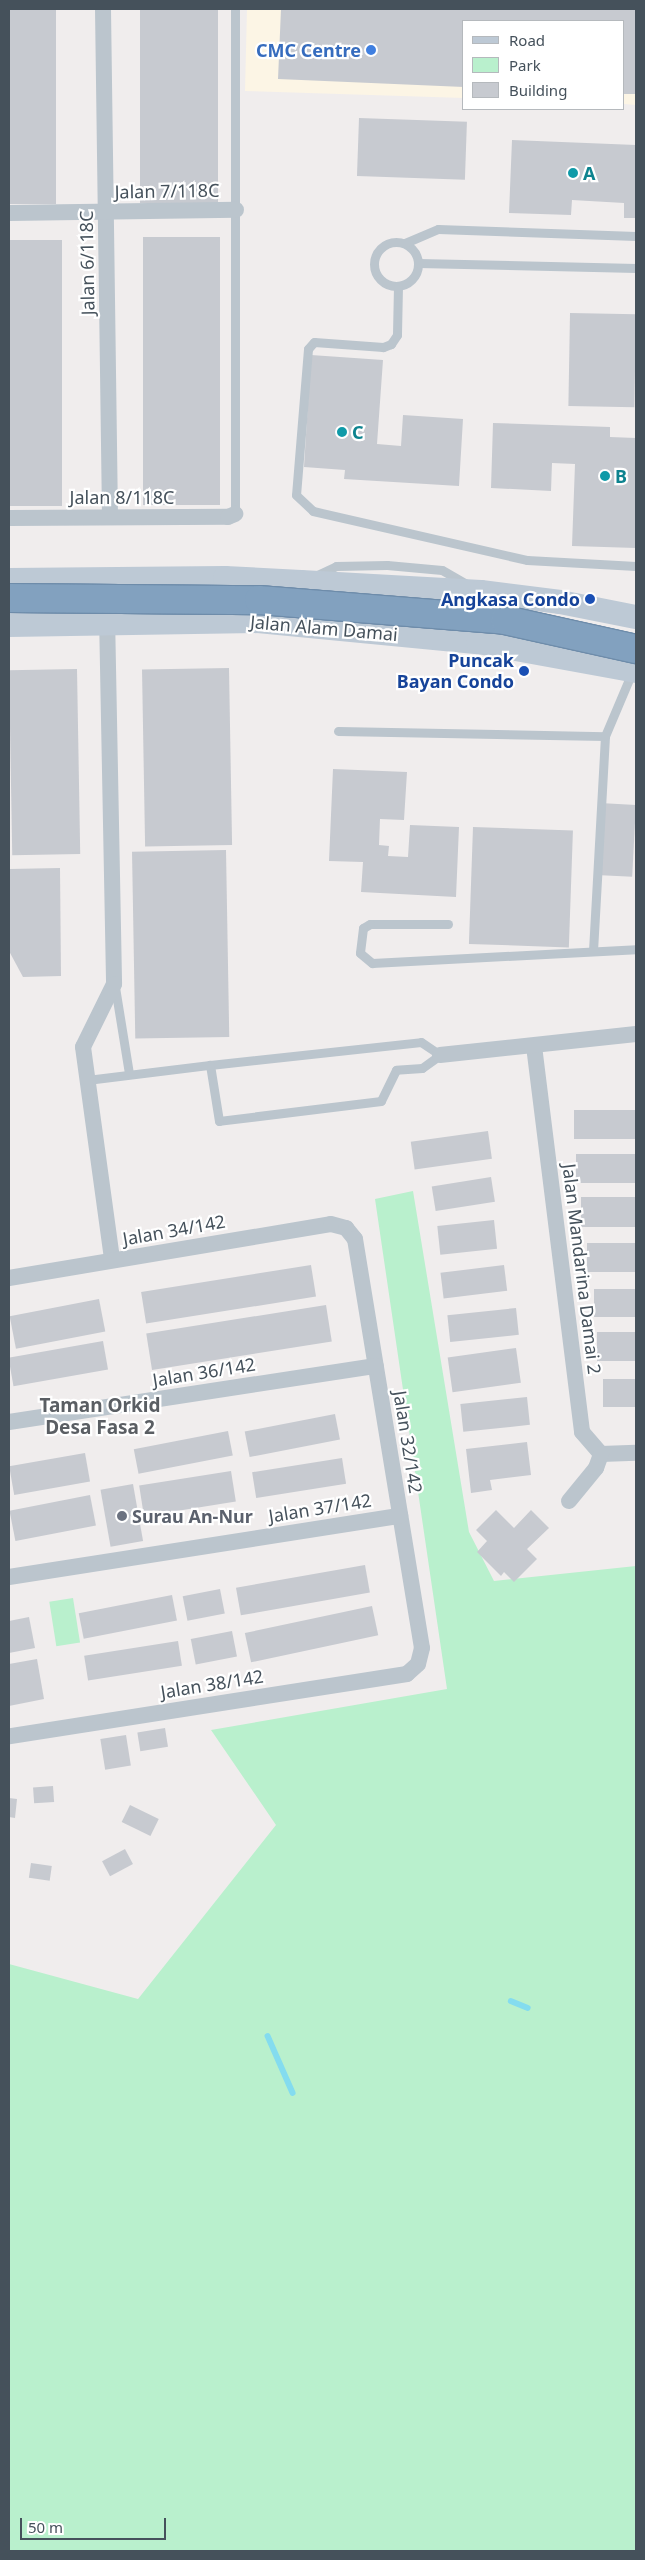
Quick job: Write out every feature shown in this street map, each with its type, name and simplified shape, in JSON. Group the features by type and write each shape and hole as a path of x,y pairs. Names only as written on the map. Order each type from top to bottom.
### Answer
{"highway":[{"path":"9,598 289,603 505,620 635,661"},
{"path":"9,608 258,608 485,625 635,661"}],"main road":[{"path":"9,580 225,578 481,592 560,602 636,616"},
{"name":"Jalan Alam Damai","path":"9,625 258,621 478,642 635,661"}],"street":[{"name":"Jalan 6/118C","path":"103,9 110,518"},
{"name":"Jalan 7/118C","path":"9,213 236,210"},
{"name":"Jalan 8/118C","path":"9,518 228,517 235,514"},
{"path":"107,580 114,984 83,1047 112,1260"},
{"path":"440,1055 636,1034"},
{"name":"Jalan Mandarina Damai 2","path":"534,1046 582,1432 601,1454"},
{"name":"Jalan 34/142","path":"9,1278 330,1224 346,1228"},
{"name":"Jalan 32/142","path":"346,1228 355,1239 376,1366 422,1648 418,1664"},
{"name":"Jalan 36/142","path":"9,1422 376,1366"},
{"path":"569,1501 596,1468 601,1454 636,1453"},
{"name":"Jalan 37/142","path":"9,1577 400,1516"},
{"name":"Jalan 38/142","path":"9,1736 407,1674 418,1664"}],"lane":[{"path":"235,9 235,514"},
{"path":"398,286 378,278 374,272 374,256 390,242 405,243 438,229 636,236"},
{"path":"398,286 415,276 418,263 414,251 405,243"},
{"path":"418,263 636,268"},
{"path":"398,286 397,335 392,344 383,347 314,342 308,349 296,495 312,511 526,560 636,566"},
{"path":"593,950 604,736 635,661"},
{"path":"338,731 604,736"},
{"path":"448,924 370,924 363,928 360,953 372,964 636,949"},
{"path":"114,984 129,1073"},
{"path":"87,1080 129,1073 421,1042 440,1055 422,1068 396,1070 381,1101 219,1121 210,1065"}],"shaded area":[{"name":"CMC Centre","path":"247,9 636,9 636,105 625,104 625,20 462,20 462,98 245,91"}],"green space":[{"path":"413,1191 469,1532 494,1581 636,1566 636,2551 9,2551 9,1964 138,1999 276,1825 211,1730 447,1689 375,1199"},
{"path":"73,1598 80,1642 56,1646 49,1602"}],"building":[{"path":"9,9 56,9 56,204 9,204"},
{"path":"140,9 218,9 218,203 140,203"},
{"name":"CMC Centre","path":"281,9 636,9 636,94 625,94 625,20 462,20 462,87 278,79"},
{"path":"359,118 467,122 465,180 357,176"},
{"name":"A","path":"512,140 636,145 636,218 624,218 624,203 572,200 571,215 509,213"},
{"path":"143,237 220,237 220,505 143,505"},
{"path":"9,240 62,240 62,506 9,506"},
{"path":"570,313 636,314 634,407 568,406"},
{"name":"C","path":"311,355 383,360 377,444 401,446 403,415 463,419 459,486 344,479 345,470 304,467"},
{"name":"B","path":"493,423 610,427 610,437 636,438 636,548 572,546 575,464 552,463 551,491 491,488"},
{"path":"229,668 232,845 145,846 142,670"},
{"path":"77,669 80,854 12,855 9,670"},
{"path":"333,769 407,772 404,820 380,819 379,845 389,846 388,856 408,857 410,825 459,827 456,897 361,892 363,862 329,861"},
{"path":"600,803 636,805 632,877 596,875"},
{"path":"473,827 573,830 569,947 469,944"},
{"path":"226,850 229,1037 135,1039 132,852"},
{"path":"60,868 61,976 23,977 9,951 9,869"},
{"path":"574,1110 636,1110 636,1139 574,1139"},
{"path":"488,1131 492,1159 415,1170 411,1142"},
{"path":"576,1154 636,1154 636,1183 576,1183"},
{"path":"491,1177 495,1202 436,1211 432,1186"},
{"path":"581,1197 636,1197 636,1227 581,1227"},
{"path":"494,1220 497,1249 440,1255 437,1226"},
{"path":"587,1243 636,1243 636,1272 587,1272"},
{"path":"311,1265 316,1297 146,1324 141,1292"},
{"path":"504,1265 507,1291 444,1299 440,1273"},
{"path":"594,1289 636,1289 636,1317 594,1317"},
{"path":"99,1299 105,1331 16,1349 10,1316"},
{"path":"326,1305 332,1342 152,1370 146,1333"},
{"path":"516,1308 519,1335 450,1342 447,1315"},
{"path":"597,1332 636,1332 636,1361 597,1361"},
{"path":"103,1341 108,1370 13,1386 9,1358"},
{"path":"516,1348 521,1383 453,1392 448,1358"},
{"path":"603,1379 636,1379 636,1407 603,1407"},
{"path":"527,1397 530,1425 463,1432 460,1404"},
{"path":"335,1414 340,1440 250,1457 245,1432"},
{"path":"228,1431 233,1456 139,1474 134,1449"},
{"path":"527,1442 531,1475 490,1480 492,1490 471,1493 466,1449"},
{"path":"85,1453 90,1482 14,1495 9,1466"},
{"path":"342,1458 346,1484 256,1498 252,1472"},
{"path":"231,1471 236,1502 144,1516 139,1486"},
{"name":"Surau An-Nur","path":"133,1484 143,1541 111,1547 101,1490"},
{"path":"90,1495 96,1525 15,1541 10,1511"},
{"path":"496,1510 514,1528 531,1510 549,1528 527,1549 537,1559 514,1582 504,1572 501,1576 477,1552 487,1541 476,1530"},
{"path":"365,1565 370,1593 241,1615 236,1588"},
{"path":"220,1589 225,1614 187,1621 183,1596"},
{"path":"172,1595 177,1621 84,1639 79,1613"},
{"path":"372,1606 378,1635 251,1662 245,1633"},
{"path":"29,1617 35,1648 9,1653 9,1621"},
{"path":"232,1631 237,1657 196,1665 191,1639"},
{"path":"178,1641 182,1666 88,1681 84,1656"},
{"path":"37,1659 44,1699 9,1706 9,1664"},
{"path":"165,1728 168,1747 140,1751 137,1732"},
{"path":"126,1735 131,1766 105,1770 100,1739"},
{"path":"53,1786 54,1802 34,1803 33,1787"},
{"path":"9,1798 17,1799 15,1818 9,1817"},
{"path":"130,1805 159,1819 150,1836 122,1822"},
{"path":"125,1849 133,1864 110,1876 102,1861"},
{"path":"31,1863 52,1866 50,1881 29,1878"}],"waterway":[{"path":"511,2001 528,2008"},
{"path":"268,2036 293,2093"}],"place":[{"name":"CMC Centre","path":"371,50"},
{"name":"A","path":"573,173"},
{"name":"C","path":"342,432"},
{"name":"B","path":"605,476"},
{"name":"Angkasa Condo","path":"590,599"},
{"name":"Puncak Bayan Condo","path":"524,671"},
{"name":"Surau An-Nur","path":"122,1516"}],"district":[{"name":"Taman Orkid Desa Fasa 2","path":"100,1417"}]}
